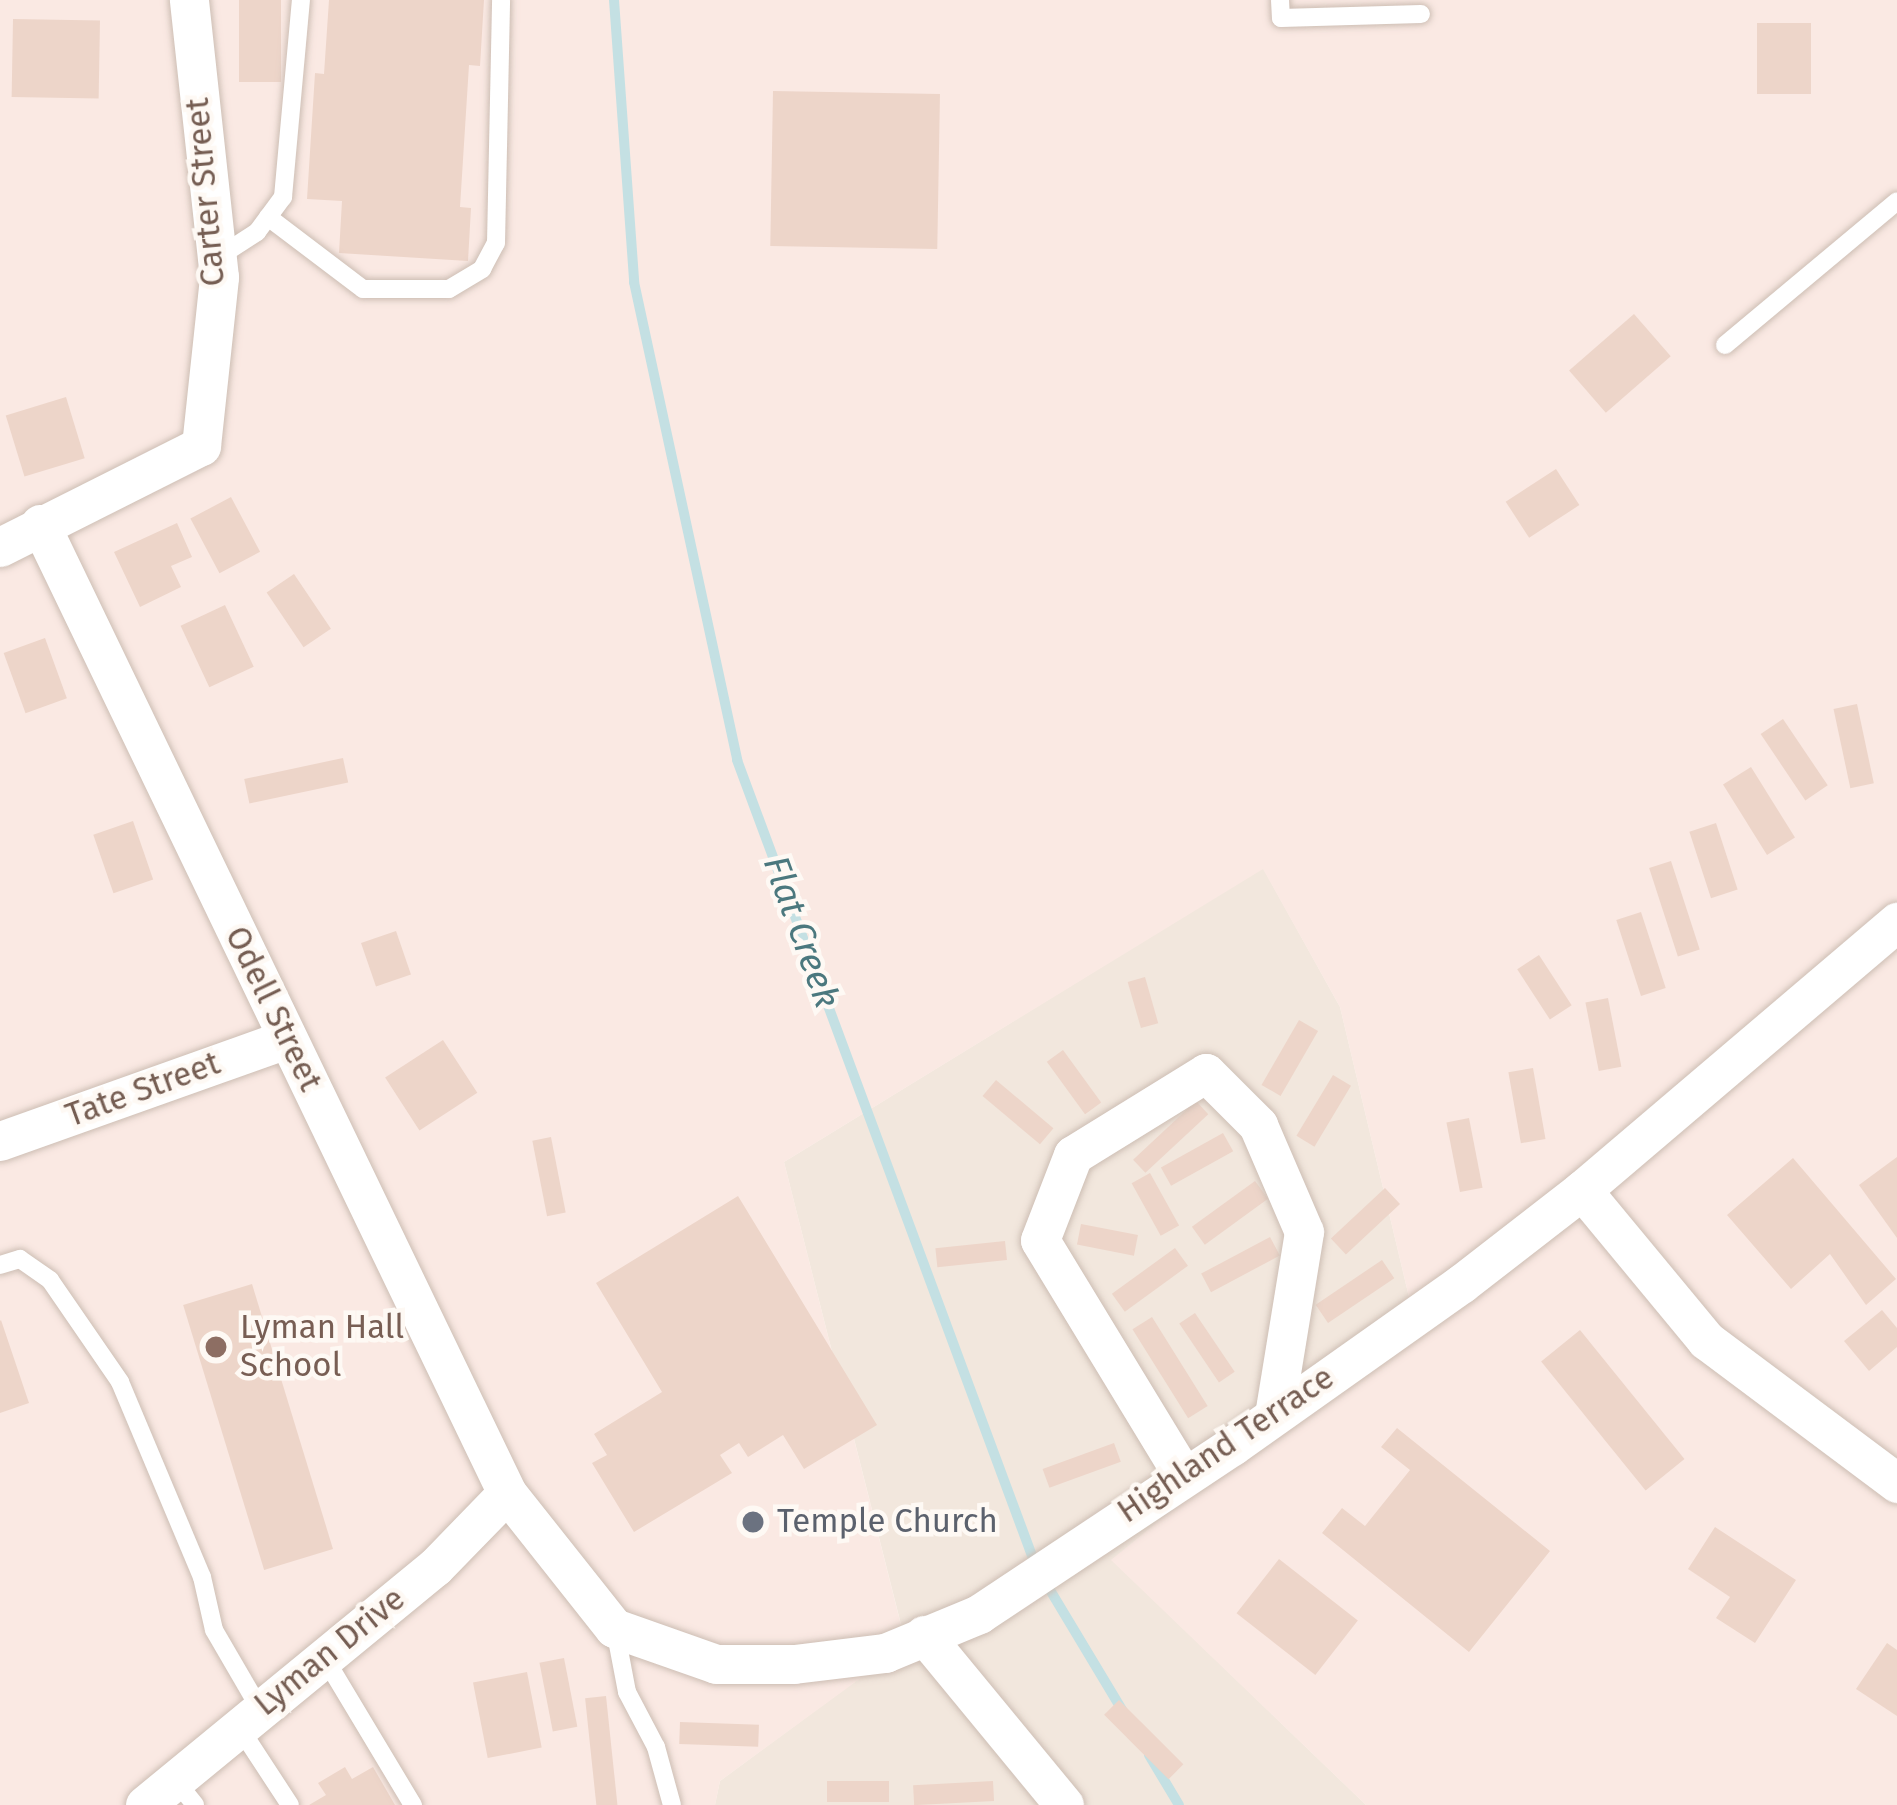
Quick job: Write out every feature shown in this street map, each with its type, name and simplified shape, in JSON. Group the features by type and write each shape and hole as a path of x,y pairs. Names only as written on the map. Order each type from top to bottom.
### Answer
{"street":[{"name":"Carter Street","path":"0,547 200,446 217,258 189,0"},
{"name":"Odell Street","path":"40,524 507,1492"},
{"name":"Highland Terrace","path":"614,1628 716,1664 794,1664 885,1653 979,1614 1274,1414 1582,1190 1897,922"},
{"name":"Tate Street","path":"0,1141 287,1039"},
{"path":"1184,1477 1040,1240 1073,1155 1206,1073 1258,1126 1304,1232 1274,1414"},
{"path":"1582,1190 1706,1340 1897,1483"},
{"path":"507,1492 614,1628"},
{"name":"Lyman Drive","path":"172,1797 249,1718 435,1567 507,1492"},
{"path":"924,1636 1064,1805"}],"lane":[{"path":"217,258 257,232 283,197 301,0"},
{"path":"268,217 363,290 449,289 482,269 496,242 501,0"},
{"path":"1280,0 1281,18 1421,14"},
{"path":"1725,346 1897,201"},
{"path":"0,1264 20,1259 50,1280 120,1382 202,1577 214,1630 249,1718 290,1805"},
{"path":"614,1628 627,1692 656,1747 672,1805"},
{"path":"323,1657 413,1805"}],"shaded area":[{"path":"0,0 1897,0 1897,1805 1366,1805 1111,1560 1413,1314 1340,1007 1263,869 784,1162 906,1645 720,1781 715,1805 0,1805"},
{"path":"1263,868 1340,1007 1413,1314 1112,1560 1366,1805 715,1805 720,1781 906,1644 784,1162"}],"building":[{"path":"239,0 281,0 281,82 239,82"},
{"path":"329,0 484,0 480,66 469,65 460,207 471,208 468,261 339,253 342,201 307,199 315,73 324,74"},
{"path":"13,19 100,21 99,99 12,97"},
{"path":"1757,23 1811,23 1811,94 1757,94"},
{"path":"773,91 940,94 937,249 770,246"},
{"path":"1634,314 1671,356 1606,413 1569,370"},
{"path":"66,397 85,458 24,477 6,415"},
{"path":"1556,469 1579,505 1529,538 1506,502"},
{"path":"231,497 260,552 219,573 190,519"},
{"path":"177,523 192,557 171,566 181,587 140,607 114,552"},
{"path":"294,574 331,629 304,647 267,592"},
{"path":"225,605 254,667 209,687 181,626"},
{"path":"45,638 67,698 26,713 4,653"},
{"path":"1857,704 1874,783 1850,788 1834,709"},
{"path":"1783,719 1828,785 1805,800 1761,734"},
{"path":"343,758 348,782 249,803 244,779"},
{"path":"1751,767 1795,837 1767,855 1723,784"},
{"path":"133,821 153,880 113,893 93,835"},
{"path":"1716,823 1738,890 1711,898 1689,832"},
{"path":"1671,861 1700,949 1678,957 1649,868"},
{"path":"1641,912 1666,988 1641,996 1616,920"},
{"path":"396,931 411,974 376,987 361,943"},
{"path":"1539,955 1572,1005 1550,1019 1517,969"},
{"path":"1145,977 1158,1023 1141,1028 1128,982"},
{"path":"1608,998 1621,1067 1599,1071 1585,1002"},
{"path":"1299,1020 1318,1031 1281,1096 1262,1085"},
{"path":"443,1040 477,1093 419,1130 385,1078"},
{"path":"1063,1050 1101,1103 1085,1114 1047,1062"},
{"path":"1533,1068 1546,1139 1521,1143 1508,1072"},
{"path":"1333,1075 1351,1086 1314,1147 1296,1136"},
{"path":"996,1080 1053,1128 1040,1144 983,1096"},
{"path":"1196,1101 1208,1114 1145,1173 1133,1160"},
{"path":"1469,1118 1483,1188 1460,1192 1446,1122"},
{"path":"1223,1133 1233,1151 1171,1186 1161,1167"},
{"path":"551,1137 566,1213 547,1216 532,1141"},
{"path":"1897,1157 1897,1238 1859,1185"},
{"path":"1793,1158 1896,1279 1866,1305 1830,1254 1791,1289 1727,1215"},
{"path":"1150,1173 1179,1225 1161,1236 1132,1183"},
{"path":"1255,1181 1268,1199 1205,1245 1192,1227"},
{"path":"1385,1188 1400,1204 1346,1255 1331,1238"},
{"path":"738,1196 877,1425 804,1469 783,1435 748,1457 739,1443 720,1455 732,1473 634,1532 592,1463 607,1455 594,1434 662,1392 596,1283"},
{"path":"1081,1224 1138,1235 1134,1256 1077,1245"},
{"path":"1270,1237 1280,1256 1211,1292 1201,1274"},
{"path":"1005,1241 1007,1260 937,1267 935,1248"},
{"path":"1175,1248 1188,1266 1125,1312 1112,1294"},
{"path":"1382,1260 1394,1278 1328,1323 1316,1305"},
{"path":"252,1284 333,1549 264,1570 183,1305"},
{"path":"1882,1310 1897,1328 1897,1347 1869,1371 1844,1341"},
{"path":"1195,1313 1235,1372 1219,1382 1179,1324"},
{"path":"1152,1317 1208,1406 1188,1418 1132,1329"},
{"path":"0,1321 29,1403 0,1413"},
{"path":"1580,1330 1684,1459 1646,1490 1541,1361"},
{"path":"1397,1428 1550,1551 1469,1652 1322,1533 1342,1508 1365,1526 1410,1470 1381,1447"},
{"path":"1114,1443 1121,1462 1049,1488 1043,1469"},
{"path":"1715,1527 1796,1580 1755,1643 1716,1618 1730,1597 1688,1569"},
{"path":"1279,1559 1358,1621 1315,1675 1237,1613"},
{"path":"1887,1643 1897,1650 1897,1716 1856,1689"},
{"path":"564,1658 577,1727 553,1731 539,1663"},
{"path":"527,1672 542,1748 488,1758 473,1682"},
{"path":"606,1696 617,1805 596,1805 585,1698"},
{"path":"1119,1700 1183,1764 1168,1779 1104,1715"},
{"path":"680,1722 759,1725 758,1747 679,1744"},
{"path":"345,1767 352,1779 373,1767 395,1805 309,1805 326,1795 318,1783"},
{"path":"827,1781 889,1781 889,1802 827,1802"},
{"path":"993,1781 994,1801 914,1805 913,1785"}],"waterway":[{"name":"Flat Creek","path":"614,0 634,282 737,760 1035,1564"},
{"name":"Flat Creek","path":"1044,1580 1124,1713"},
{"name":"Flat Creek","path":"1149,1755 1179,1805"}],"place":[{"name":"Lyman Hall School","path":"216,1347"},
{"name":"Temple Church","path":"753,1522"}]}
